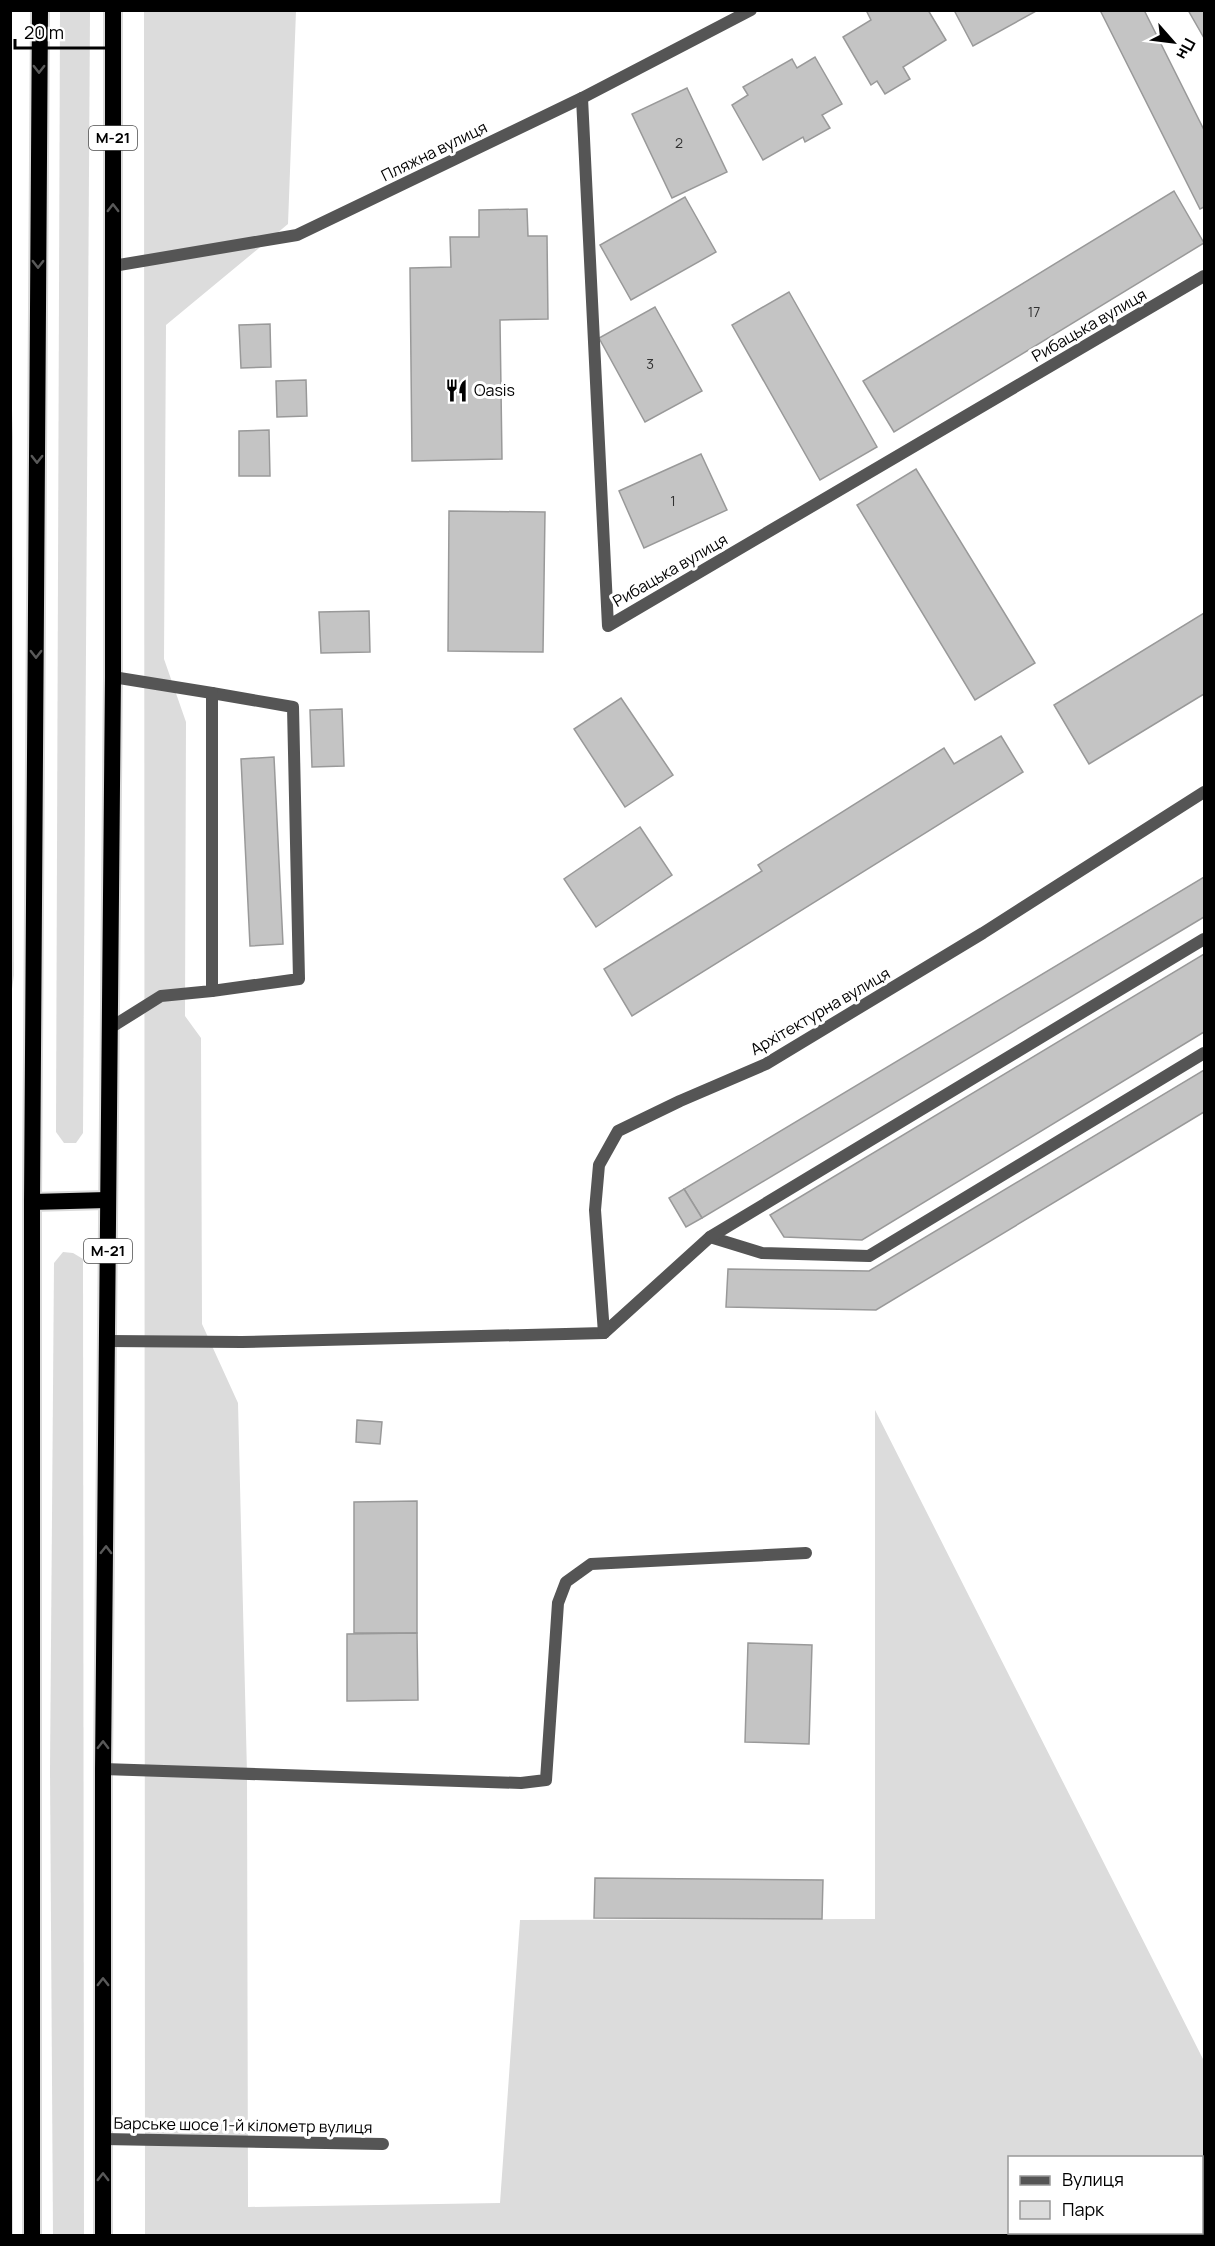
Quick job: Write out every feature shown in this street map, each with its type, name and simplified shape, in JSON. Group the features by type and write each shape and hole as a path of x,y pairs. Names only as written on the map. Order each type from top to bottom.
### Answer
{"highway":[{"path":"32,2235 32,1202 40,10"},
{"name":"М-21","path":"103,2235 103,1769 113,677 113,10"},
{"path":"32,1202 107,1200"}],"street":[{"name":"Пляжна вулиця","path":"113,266 297,236 582,98 751,10"},
{"name":"Рибацька вулиця","path":"582,98 608,626 1204,276"},
{"path":"110,1028 161,996 299,980 292,707 113,677"},
{"path":"212,693 212,991"},
{"name":"Архітектурна вулиця","path":"604,1333 595,1210 599,1165 618,1131 766,1064 983,933 1204,792"},
{"path":"108,1341 253,1342 604,1333 710,1237 1204,939"},
{"path":"710,1237 762,1253 868,1256 1204,1053"},
{"path":"103,1769 509,1783 546,1780 558,1603 566,1582 591,1564 806,1553"},
{"name":"Барське шосе 1-й кілометр вулиця","path":"103,2139 383,2144"}],"green space":[{"path":"60,11 90,11 83,1133 76,1143 64,1143 56,1132"},
{"path":"144,11 296,11 288,224 166,325 164,659 186,722 185,1016 201,1038 202,1324 238,1403 247,1773 248,2207 500,2203 520,1920 875,1919 875,1410 1204,2061 1204,2235 145,2235"},
{"path":"11,384 14,975 11,996"},
{"path":"63,1252 73,1253 83,1259 84,2236 53,2235 50,1771 54,1263"},
{"path":"10,1641 13,2235 13,2236 10,2235"}],"building":[{"path":"866,10 928,10 946,40 903,67 910,79 885,94 877,81 871,85 843,37 871,20"},
{"path":"954,10 1038,10 973,46"},
{"path":"1100,10 1144,10 1204,130 1204,207 1200,209"},
{"path":"1188,10 1204,10 1204,38"},
{"path":"815,57 842,104 822,115 830,128 805,142 803,137 763,160 732,105 748,95 743,87 792,59 797,68"},
{"path":"687,88 727,172 672,198 632,114"},
{"path":"1174,191 1204,243 894,432 863,381"},
{"path":"685,197 716,252 631,300 600,245"},
{"name":"Oasis","path":"527,209 528,236 547,236 548,319 500,320 502,459 412,461 410,268 451,267 450,237 479,237 479,210"},
{"path":"789,292 877,447 820,480 732,325"},
{"path":"655,307 702,391 645,422 599,338"},
{"path":"270,324 271,367 241,368 239,325"},
{"path":"306,380 307,416 277,417 276,381"},
{"path":"269,430 270,476 239,476 239,431"},
{"path":"701,454 727,510 644,548 619,491"},
{"path":"916,469 1035,663 975,700 857,505"},
{"path":"449,511 545,512 543,652 448,651"},
{"path":"369,611 370,652 321,653 319,612"},
{"path":"1204,613 1204,694 1089,764 1054,705"},
{"path":"621,698 673,775 625,807 574,729"},
{"path":"342,709 344,766 312,767 310,710"},
{"path":"1001,736 1023,772 632,1016 604,969 762,871 758,865 944,748 954,764"},
{"path":"274,757 283,944 250,946 241,759"},
{"path":"640,827 672,875 596,927 564,879"},
{"path":"1204,877 1204,917 702,1218 684,1189"},
{"path":"1204,954 1204,1032 862,1240 784,1237 770,1215"},
{"path":"1204,1070 1204,1112 876,1310 726,1307 728,1269 869,1271"},
{"path":"684,1189 702,1218 686,1227 669,1198"},
{"path":"357,1420 382,1422 380,1444 356,1442"},
{"path":"417,1501 417,1633 354,1633 354,1502"},
{"path":"417,1633 418,1700 347,1701 347,1634"},
{"path":"748,1643 812,1645 809,1744 745,1742"},
{"path":"595,1878 823,1880 822,1919 594,1918"}],"place":[{"name":"Oasis","path":"456,390"}]}
